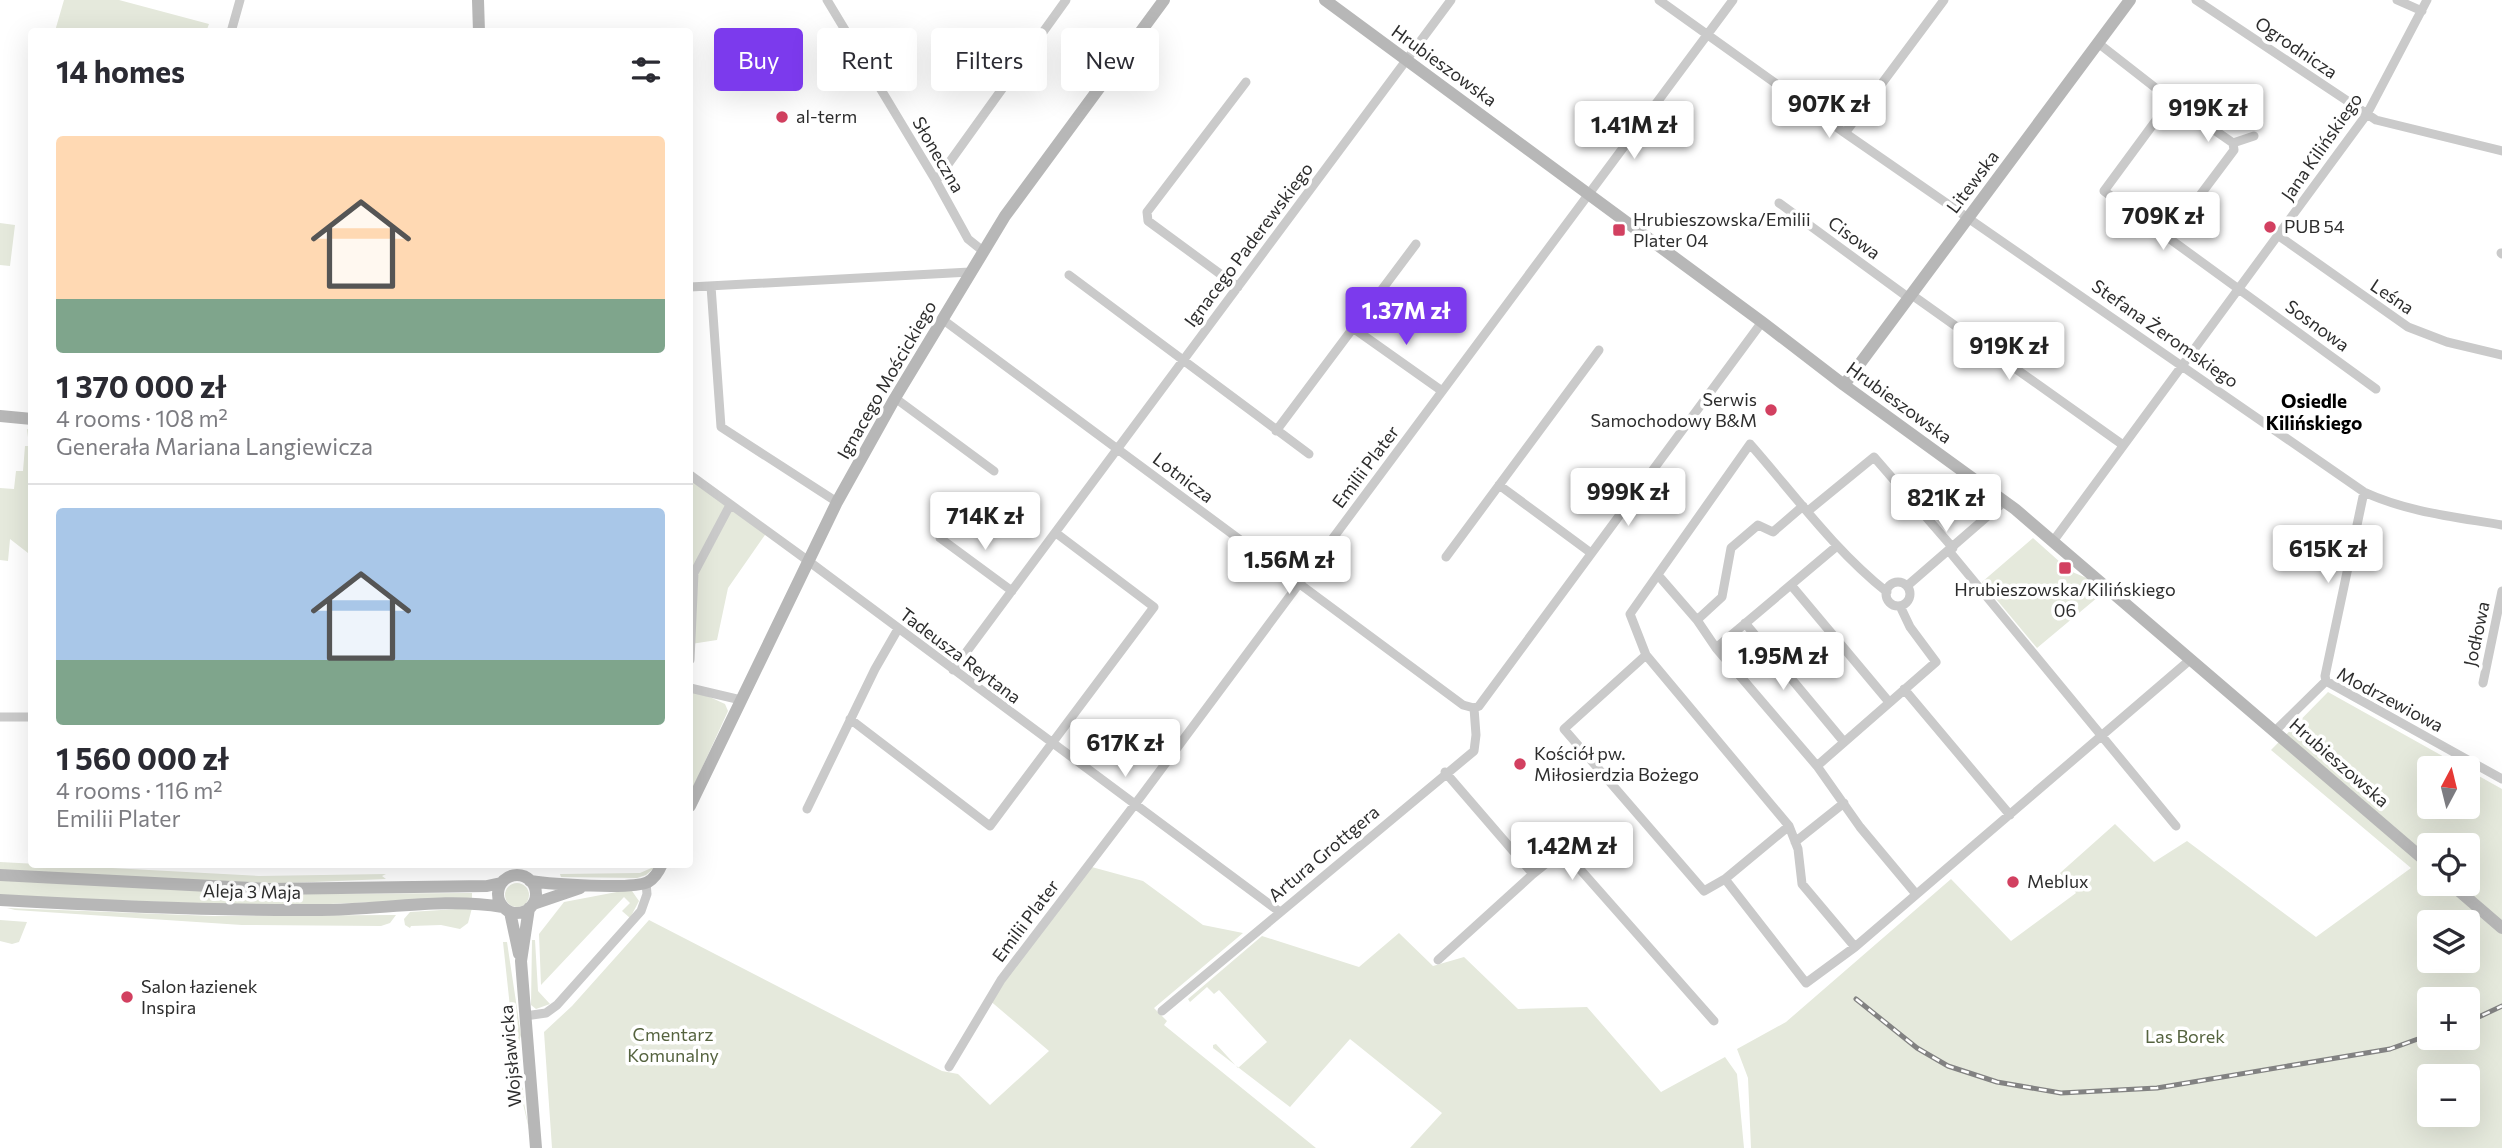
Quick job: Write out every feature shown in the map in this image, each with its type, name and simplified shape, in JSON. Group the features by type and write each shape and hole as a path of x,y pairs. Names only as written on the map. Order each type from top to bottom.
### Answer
{"street":[{"path":"232,28 240,0"},
{"path":"478,0 479,28"},
{"name":"Słoneczna","path":"827,0 968,239 983,251"},
{"path":"936,181 1066,0"},
{"name":"Ignacego Mościckiego","path":"693,800 836,502 942,318 1005,216 1164,0"},
{"name":"Hrubieszowska","path":"1325,0 1590,194 1843,385 2005,501 2054,540 2417,854"},
{"name":"Ignacego Paderewskiego","path":"953,670 1451,0"},
{"name":"Stefana Żeromskiego","path":"1658,0 1845,133 2364,492 2390,503 2502,525"},
{"name":"Emilii Plater","path":"949,1066 1001,980 1733,0"},
{"path":"1845,133 1944,0"},
{"name":"Litewska","path":"1843,385 2130,0"},
{"name":"Ogrodnicza","path":"2196,0 2376,120 2502,150"},
{"path":"2397,0 2422,11"},
{"name":"Jana Kilińskiego","path":"2054,540 2367,114 2427,0"},
{"path":"2098,43 2232,143 2234,150 2168,238"},
{"path":"1238,287 1148,221 1147,212 1246,82"},
{"name":"Sosnowa","path":"2171,100 2104,191 2376,388"},
{"path":"2232,143 2253,136"},
{"name":"Cisowa","path":"1779,204 2123,445"},
{"name":"Leśna","path":"2279,236 2408,327 2447,342 2502,355"},
{"path":"1276,431 1416,244"},
{"path":"693,287 970,272"},
{"path":"1069,275 1309,454"},
{"path":"711,286 722,427 836,502"},
{"name":"Lotnicza","path":"942,318 1463,705 1474,708"},
{"path":"1474,708 1479,706 1762,322"},
{"path":"1353,328 1442,391"},
{"path":"1446,557 1599,350"},
{"path":"895,398 994,471"},
{"path":"0,415 28,418"},
{"path":"1817,766 1936,662 1910,628 1900,606 1890,602 1887,592 1837,546 1750,444 1630,614 1646,655 1789,826 1798,849 1802,884 1855,947"},
{"path":"1697,620 1722,597 1731,548 1758,524 1773,532 1874,457 2176,826"},
{"name":"Tadeusza Reytana","path":"693,477 1280,912"},
{"path":"1499,485 1591,553"},
{"path":"2326,681 2364,492"},
{"path":"1907,586 2005,501"},
{"path":"693,595 694,573 730,505"},
{"path":"850,719 990,826 1154,607 1055,533"},
{"path":"940,538 1012,591"},
{"path":"1716,648 1837,546"},
{"path":"1658,575 1697,620 1716,648 1817,766 1860,827 1916,894"},
{"path":"1887,592 1894,583 1907,586 1910,591 1909,599 1900,606"},
{"path":"1791,585 1889,702"},
{"name":"Jodłowa","path":"2483,684 2502,591"},
{"path":"1745,623 1844,742"},
{"path":"807,808 898,629"},
{"path":"1646,655 1564,729 1704,891 1726,878 1789,826"},
{"path":"1726,878 1807,983 1855,947 2191,659"},
{"name":"Modrzewiowa","path":"2275,731 2326,681 2502,779"},
{"path":"693,689 741,700"},
{"path":"1904,689 2010,815"},
{"name":"Artura Grottgera","path":"1162,1011 1445,772 1474,751 1474,708"},
{"path":"0,717 28,717"},
{"path":"1445,772 1533,874"},
{"path":"1795,842 1844,803"},
{"path":"1438,960 1563,850 1714,1021"},
{"path":"505,868 498,895 506,909 524,912 531,906 587,886"},
{"path":"503,881 512,876 527,874 587,886 646,883 659,868"},
{"path":"527,874 536,892 531,906"},
{"name":"Aleja 3 Maja","path":"0,875 257,889 487,886 503,881"},
{"path":"525,1016 550,1011 563,998 641,911 647,894 646,883"},
{"path":"2465,896 2502,928"},
{"name":"Aleja 3 Maja","path":"0,900 264,911 478,903 506,909"},
{"name":"Wojsławicka","path":"521,961 531,906"},
{"name":"Wojsławicka","path":"506,909 521,961 536,1148"}],"green space":[{"path":"64,0 119,0 209,24 208,28 56,28"},
{"path":"0,223 15,225 10,266 0,265"},
{"path":"25,446 28,446 28,553 10,539 8,561 0,560 0,488 14,489 16,471 23,471"},
{"path":"693,477 767,532 728,588 717,640 693,644"},
{"path":"2033,538 2070,571 2089,579 2104,592 2037,648 1982,582"},
{"path":"693,689 725,704 728,711 693,787"},
{"name":"Las Borek","path":"2328,692 2443,756 2417,756 2417,819 2480,819 2480,777 2502,789 2502,1148 1751,1148 1748,1078 1737,1049 1786,1022 1951,879 2011,941 2076,893 2060,873 2115,824 2154,862 2187,841 2316,937 2411,868 2271,750"},
{"path":"0,862 28,864 28,868 111,868 259,876 386,874 382,876 386,879 264,884 0,870"},
{"name":"Cmentarz Komunalny","path":"1088,866 1143,881 1203,925 1243,933 1154,1008 1167,1021 1164,1025 1316,1148 552,1148 544,1032 572,1006 649,920 942,1071 958,1074 990,1105 1049,1051 988,999"},
{"path":"654,868 637,878 561,877 560,874 640,873"},
{"path":"0,880 306,894 472,893 472,898 247,905 0,896"},
{"path":"517,883 528,890 529,895 522,906 517,907 506,900 505,895 512,884"},
{"path":"632,891 639,901 630,918 622,911 630,903 624,897 541,985 539,934 564,902"},
{"path":"7,908 213,916 396,915 390,923 381,926 242,925"},
{"path":"472,908 468,923 460,929 441,925 410,928 405,925 404,919 410,912"},
{"path":"0,920 27,922 19,942 12,944 0,941"},
{"path":"1399,933 1433,966 1464,957 1518,1009 1587,1007 1661,1092 1725,1057 1737,1074 1744,1148 1410,1148 1442,1113 1350,1039 1290,1107 1239,1068 1267,1042 1219,990 1214,994 1207,987 1190,1002 1188,999 1262,936 1359,967"},
{"path":"532,940 535,940 538,991 550,1004 536,1009 531,1005"},
{"path":"503,942 507,942 521,1035 519,1042 524,1103 531,1138 518,1082"},
{"path":"1216,1044 1235,1065 1213,1048 1213,1045"}],"railway":[{"path":"1856,999 1917,1048 1948,1066 1997,1082 2061,1093 2157,1088 2390,1049 2417,1039"},
{"path":"2480,1016 2502,1006"}],"place":[{"name":"al-term","path":"782,117"},
{"name":"PUB 54","path":"2270,227"},
{"name":"Hrubieszowska/Emilii Plater 04","path":"1619,230"},
{"name":"Serwis Samochodowy B&M","path":"1771,410"},
{"name":"Hrubieszowska/Kilińskiego 06","path":"2065,568"},
{"name":"Kościół pw. Miłosierdzia Bożego","path":"1520,764"},
{"name":"Meblux","path":"2013,882"},
{"name":"Salon łazienek Inspira","path":"127,997"}],"district":[{"name":"Osiedle Kilińskiego","path":"2314,412"}]}
